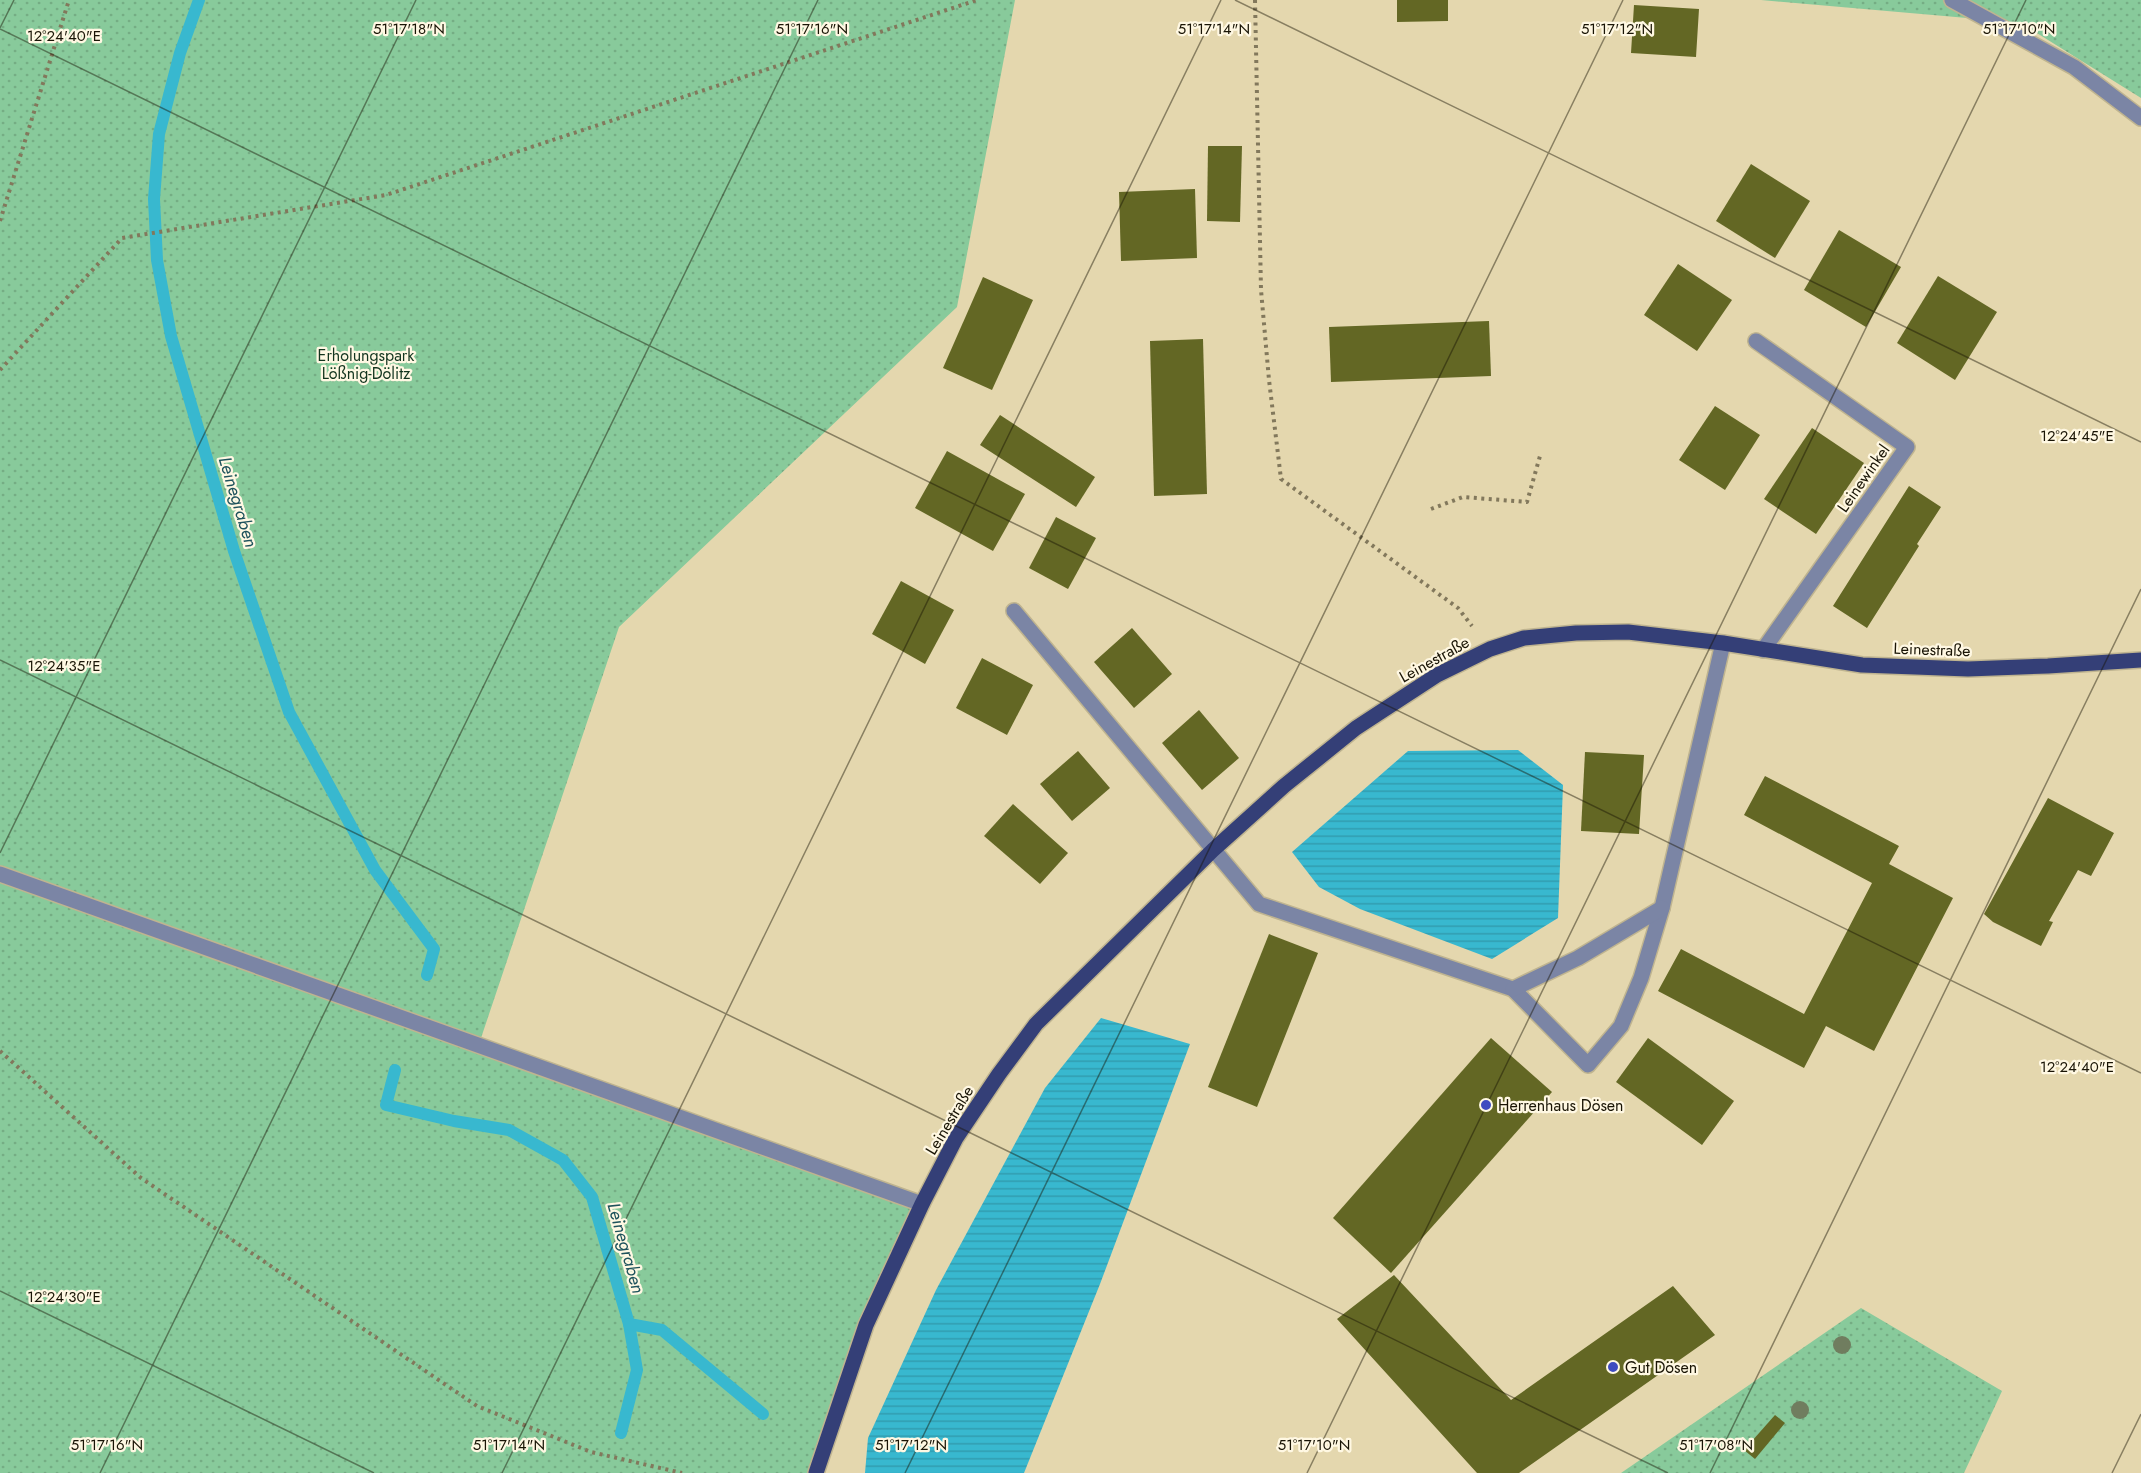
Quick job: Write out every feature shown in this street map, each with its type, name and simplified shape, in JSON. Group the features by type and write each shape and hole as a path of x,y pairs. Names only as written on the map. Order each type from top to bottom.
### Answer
{"main road":[{"name":"Leinestraße","path":"816,1473 866,1325 922,1204 956,1138 1036,1024 1213,850 1284,786 1356,728 1437,675 1490,649 1524,639 1576,633 1628,632 1723,643 1862,665 1968,669 2141,660"}],"street":[{"path":"1952,0 2074,67 2141,118"},
{"name":"Leinewinkel","path":"1756,341 1907,447 1763,650"},
{"path":"1014,611 1259,904 1513,989 1588,1065 1621,1026 1641,978 1662,908 1723,643"},
{"path":"0,874 922,1204"},
{"path":"1513,989 1578,958 1662,908"}],"path":[{"path":"0,221 69,0"},
{"path":"0,370 122,238 386,195 977,0"},
{"path":"1255,0 1262,290 1269,381 1281,479 1458,608 1490,649"},
{"path":"1431,508 1463,497 1527,502 1540,456"},
{"path":"0,1051 141,1178 477,1406 591,1452 682,1473"}],"green space":[{"name":"Erholungspark Lößnig-Dölitz","path":"0,0 1015,0 957,307 619,627 479,1044 922,1204 866,1325 816,1473 0,1473"},
{"path":"1761,0 2141,0 2141,98 2032,30 1990,20"},
{"path":"1861,1308 2002,1391 1964,1473 1621,1473"}],"water":[{"path":"1518,750 1563,785 1558,918 1492,959 1360,909 1319,887 1292,852 1408,751"},
{"path":"1101,1018 1190,1044 1100,1284 1024,1473 865,1473 868,1438 936,1290 1045,1088"}],"building":[{"path":"1397,0 1448,0 1448,21 1397,22"},
{"path":"1634,5 1699,9 1696,57 1631,53"},
{"path":"1208,146 1242,146 1240,222 1207,221"},
{"path":"1751,164 1810,201 1775,258 1716,221"},
{"path":"1195,189 1197,258 1121,261 1119,192"},
{"path":"1839,230 1901,267 1866,327 1804,290"},
{"path":"1678,264 1732,300 1697,351 1644,315"},
{"path":"1938,276 1997,312 1955,380 1897,343"},
{"path":"983,277 1033,300 992,390 943,368"},
{"path":"1489,321 1491,376 1331,382 1329,327"},
{"path":"1203,339 1207,494 1154,496 1150,341"},
{"path":"1715,406 1760,435 1725,490 1679,460"},
{"path":"1000,415 1095,477 1076,507 980,445"},
{"path":"1812,428 1864,463 1816,534 1764,499"},
{"path":"947,451 1025,494 993,551 915,508"},
{"path":"1909,486 1941,507 1867,628 1833,606"},
{"path":"1056,517 1096,538 1068,589 1029,568"},
{"path":"901,581 954,610 925,664 872,634"},
{"path":"1132,628 1172,674 1134,708 1094,662"},
{"path":"982,658 1033,685 1007,735 956,708"},
{"path":"1199,710 1239,758 1202,790 1162,743"},
{"path":"1078,751 1110,788 1072,821 1040,784"},
{"path":"1585,752 1644,755 1639,834 1581,831"},
{"path":"1765,776 1899,846 1889,864 1953,898 1874,1051 1826,1026 1804,1068 1658,991 1681,949 1804,1014 1872,883 1744,815"},
{"path":"2048,798 2114,833 2091,876 2078,870 2049,921 2053,922 2041,946 1993,922 1984,914"},
{"path":"1013,804 1068,853 1040,884 984,836"},
{"path":"1269,934 1318,953 1257,1107 1208,1087"},
{"path":"1491,1038 1552,1092 1391,1273 1333,1218"},
{"path":"1648,1038 1734,1101 1702,1145 1616,1082"},
{"name":"Gut Dösen","path":"1394,1275 1511,1400 1673,1286 1715,1335 1519,1473 1477,1473 1337,1319"},
{"path":"1775,1415 1785,1423 1755,1459 1744,1450"}],"waterway":[{"name":"Leinegraben","path":"199,0 180,53 159,134 154,199 157,260 171,336 234,551 289,712 375,870 434,949 427,975"},
{"name":"Leinegraben","path":"395,1070 386,1105 454,1121 509,1130 563,1160 592,1197 629,1324 637,1370 621,1433"},
{"path":"629,1324 662,1330 763,1414"}],"place":[{"name":"Herrenhaus Dösen","path":"1486,1105"},
{"name":"Gut Dösen","path":"1613,1367"}]}
